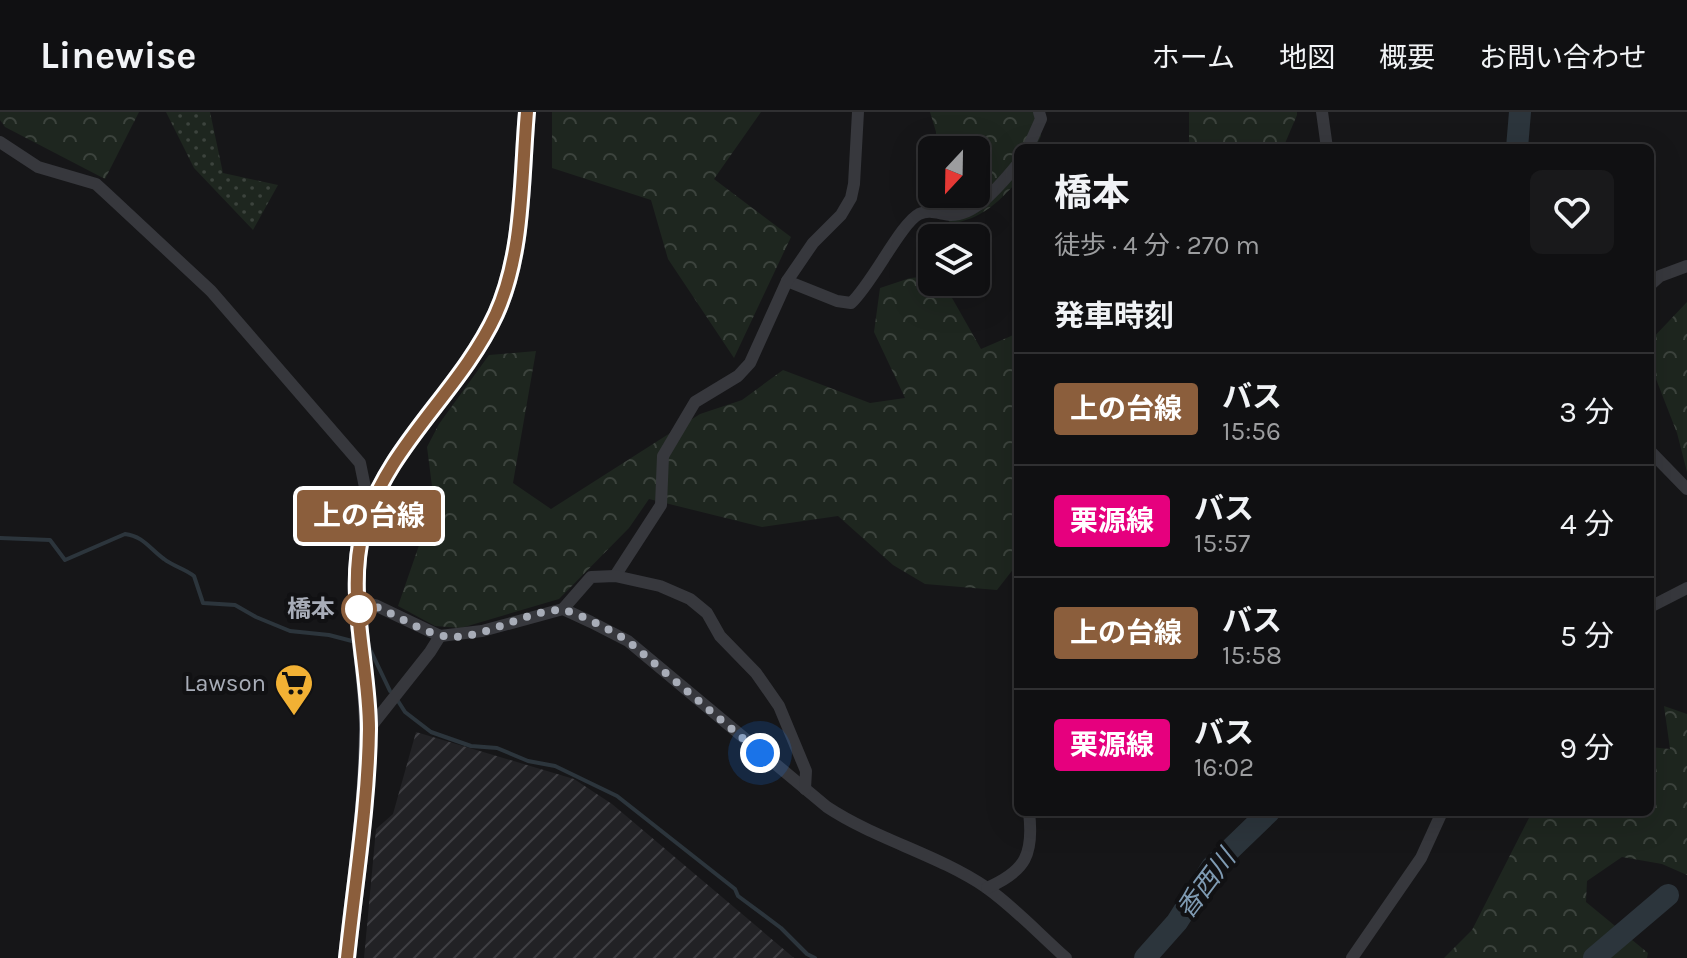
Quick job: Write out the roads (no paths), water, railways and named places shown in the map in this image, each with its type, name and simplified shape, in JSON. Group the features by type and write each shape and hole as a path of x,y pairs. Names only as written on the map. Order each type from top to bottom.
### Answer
{"main road":[{"path":"347,958 369,729 358,601 363,530 400,451 469,362 496,314 510,274 517,240 527,112"}],"street":[{"path":"615,576 661,505 663,456 695,402 738,376 750,363 787,281 813,243 841,215 851,198 858,112"},
{"path":"1030,144 1041,119 1039,112"},
{"path":"1322,112 1326,144"},
{"path":"0,142 38,167 96,184 211,291 360,463 367,497 373,507"},
{"path":"787,281 837,301 851,303 864,291 902,232 918,214 933,211 952,215 976,206 1014,168"},
{"path":"1654,281 1687,266"},
{"path":"1654,455 1687,489"},
{"path":"358,601 375,605 440,636 482,631 563,609 591,577 615,576 660,586 690,599 707,613 720,636 756,673 779,706 806,771 805,789"},
{"path":"1654,605 1687,588"},
{"path":"563,609 628,641 805,789 849,821 952,868 987,888 1066,958"},
{"path":"369,729 440,636"},
{"path":"987,888 1004,881 1018,870 1028,856 1032,834 1030,816"},
{"path":"1352,958 1421,858 1440,816"}],"waterway":[{"name":"香西川","path":"1517,144 1520,112"},
{"path":"0,538 50,540 65,560 125,534 131,535 194,576 203,603 235,605 290,631 352,641"},
{"path":"368,645 390,691"},
{"path":"398,701 405,712 431,732 471,746 497,748 528,761 555,766 617,796 735,889 738,896 815,958"},
{"name":"香西川","path":"1145,958 1177,922 1212,867 1265,816"},
{"path":"1594,958 1668,895"}],"place":[{"name":"橋本","path":"359,609"},
{"name":"Lawson","path":"294,717"}]}
